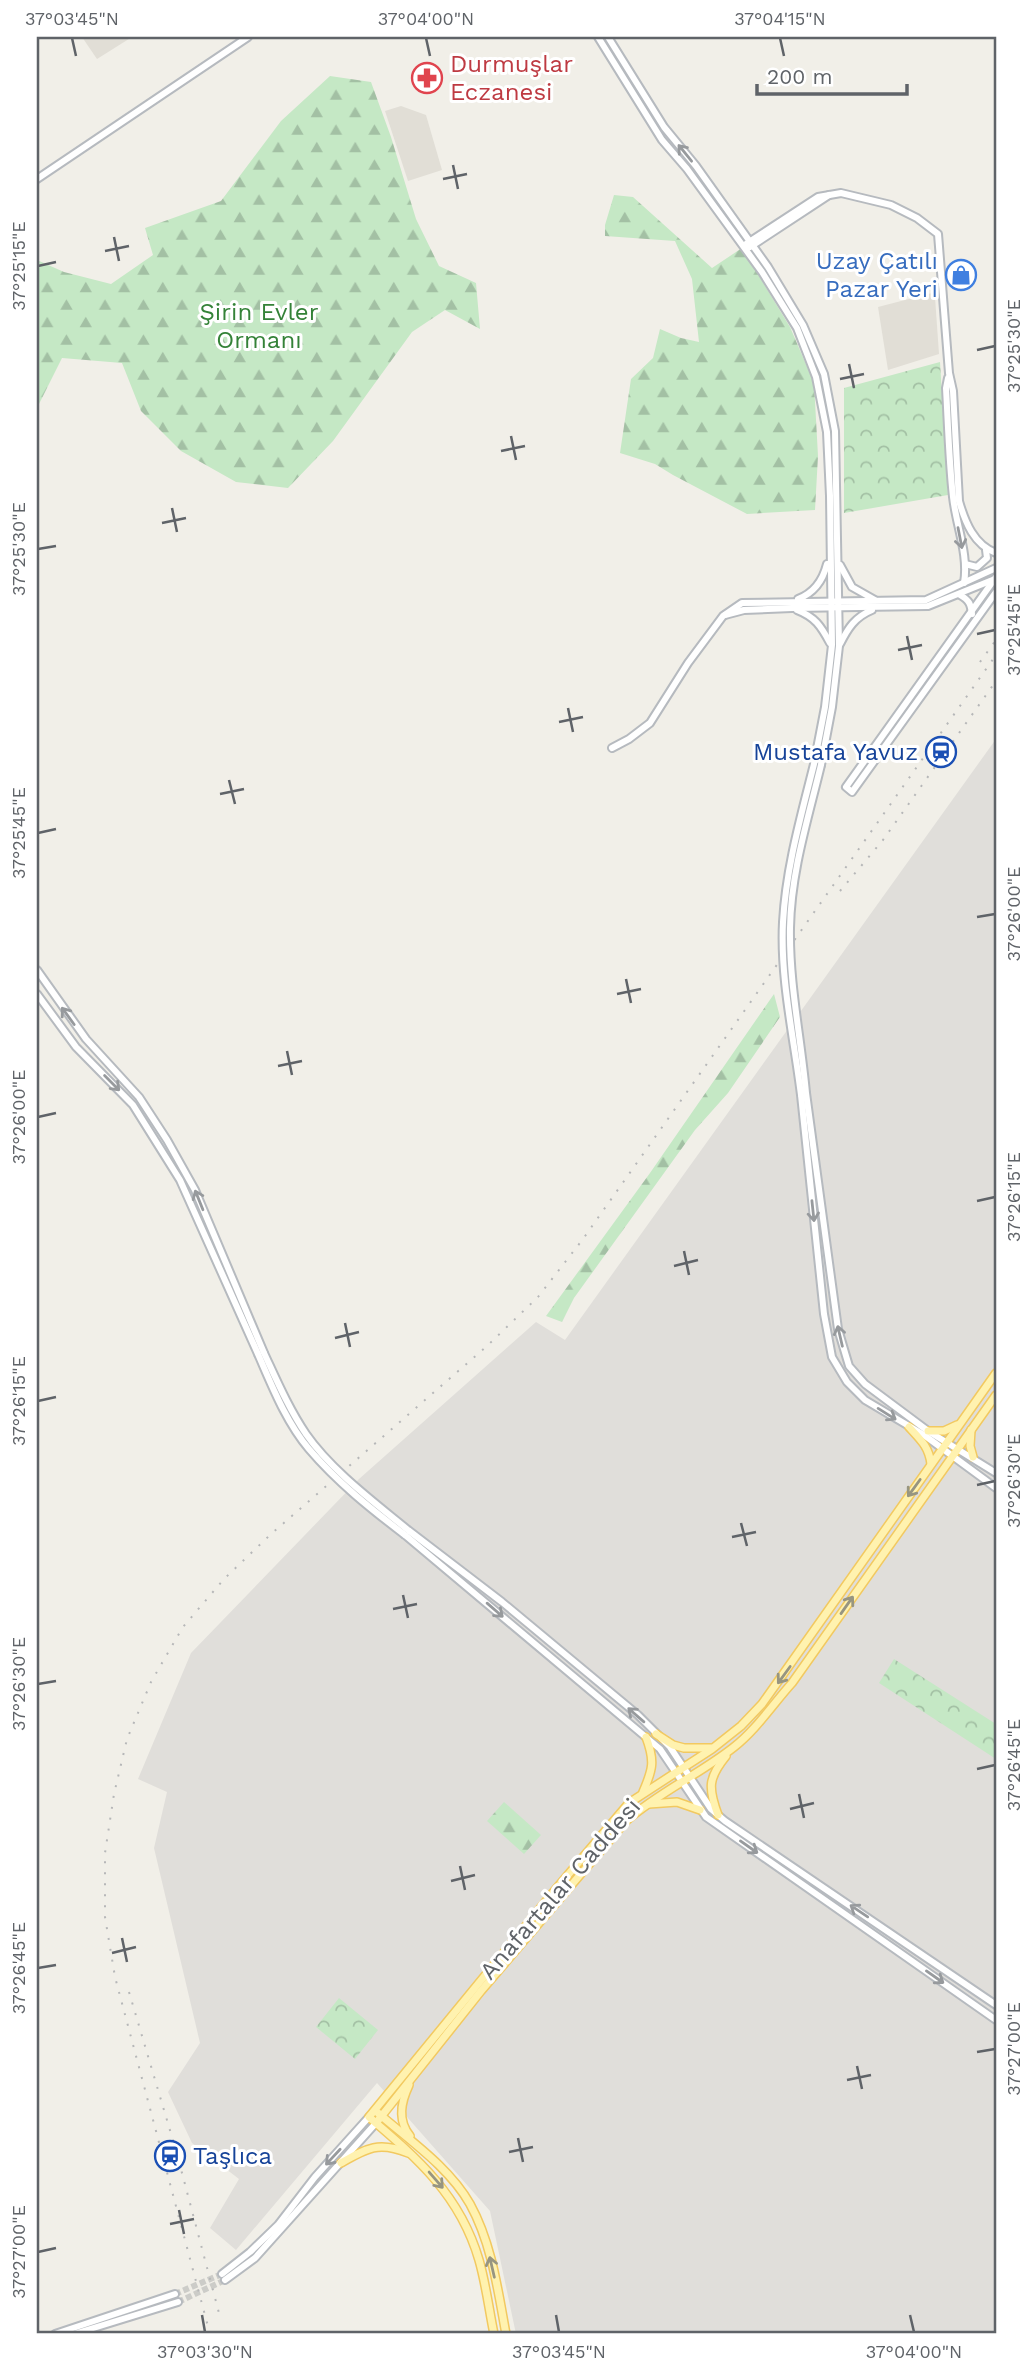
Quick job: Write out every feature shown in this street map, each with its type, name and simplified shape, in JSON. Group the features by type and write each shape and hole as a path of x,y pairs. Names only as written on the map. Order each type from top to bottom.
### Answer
{"main road":[{"name":"Anafartalar Caddesi","path":"376,2123 378,2113 556,1889 629,1803 712,1749 741,1726 762,1704 996,1373"},
{"name":"Anafartalar Caddesi","path":"369,2117 378,2113 415,2073 602,1847 645,1804 732,1748 751,1732 792,1683 996,1395"},
{"path":"928,1431 944,1431 963,1420"},
{"path":"909,1427 925,1444 931,1465"},
{"path":"972,1429 972,1457"},
{"path":"656,1734 673,1745 684,1748 712,1749"},
{"path":"643,1792 654,1768 646,1737"},
{"path":"718,1815 710,1784 715,1769 732,1748"},
{"path":"645,1804 677,1802 700,1810"},
{"path":"415,2073 403,2097 401,2117 418,2153 450,2197 468,2230 480,2262 494,2334"},
{"path":"378,2113 418,2153"},
{"path":"369,2117 446,2173 469,2203 481,2228 492,2266 506,2334"},
{"path":"341,2163 359,2152 378,2146 418,2153"}],"street":[{"path":"37,179 248,37"},
{"path":"598,37 662,140 748,246 803,324 824,374 835,431 839,605 832,707 799,852 790,925 792,976 824,1314 832,1357 847,1382 865,1400 955,1452 996,1488"},
{"path":"608,37 664,127 696,166 748,246 797,328 816,377 827,432 831,605 835,646"},
{"path":"748,246 818,197 841,193 891,205 917,218 938,234 960,500 964,518 976,539 986,550 996,553"},
{"path":"949,373 946,388 952,489 965,564 964,583"},
{"path":"965,564 972,567 983,564 987,558 986,550"},
{"path":"792,604 817,587 825,574 830,552"},
{"path":"839,562 852,587 876,604 928,606 996,578"},
{"path":"612,748 650,723 688,663 723,616 744,610 792,604 876,604 926,600 996,568"},
{"path":"996,578 846,787 852,792 996,592"},
{"path":"960,595 968,599 972,614"},
{"path":"792,604 819,623 835,646"},
{"path":"835,646 856,619 876,604"},
{"path":"37,970 86,1039 139,1097 167,1140 195,1190 261,1354"},
{"path":"37,994 76,1048 133,1105 180,1180 261,1354 307,1436 327,1459 406,1533 547,1656 660,1749 700,1810 717,1825 996,2020"},
{"path":"804,1094 838,1329 849,1366 865,1384 945,1446"},
{"path":"955,1452 972,1457 996,1473"},
{"path":"406,1533 552,1643 656,1734 670,1747 695,1787 718,1815 996,2005"},
{"name":"Anafartalar Caddesi","path":"369,2117 315,2177 278,2225 224,2277 255,2258 376,2123"},
{"path":"55,2334 174,2294"},
{"path":"74,2334 178,2302"}],"shaded area":[{"path":"82,37 132,37 97,59"},
{"path":"401,106 426,115 442,170 408,181 385,111"},
{"path":"932,293 935,297 939,354 888,370 878,307"},
{"path":"996,739 996,2334 516,2334 490,2211 377,2083 236,2250 210,2228 239,2179 192,2143 168,2092 200,2043 154,1848 167,1792 138,1779 191,1653 359,1479 536,1322 565,1340"}],"green space":[{"name":"Şirin Evler Ormanı","path":"330,76 371,82 416,219 439,266 476,283 480,329 445,310 412,332 333,441 288,488 236,482 181,451 141,411 122,363 62,358 37,408 37,260 64,272 111,284 153,255 145,228 221,201 281,121"},
{"path":"614,195 633,197 712,268 742,248 790,327 814,383 818,456 815,510 747,514 655,464 620,453 631,379 653,358 660,329 699,342 692,279 675,241 605,236 605,225"},
{"path":"940,362 948,495 844,513 844,388"},
{"path":"774,994 780,1017 728,1093 695,1130 574,1298 562,1322 546,1316 650,1173"},
{"path":"894,1659 996,1724 996,1759 879,1683"},
{"path":"504,1802 541,1835 524,1854 487,1821"},
{"path":"339,1998 378,2030 355,2059 316,2027"}],"tunnel":[{"path":"175,2294 222,2274"},
{"path":"178,2302 225,2280"}],"railway":[{"path":"980,662 996,640"},
{"path":"210,2334 115,1977 105,1917 105,1853 114,1794 127,1739 151,1682 183,1627 224,1579 270,1535 487,1346 538,1297 583,1239 996,655"},
{"path":"840,891 883,840 996,681"},
{"path":"129,1992 177,2154 219,2313"}],"place":[{"name":"Durmuşlar Eczanesi","path":"427,78"},
{"name":"Uzay Çatılı Pazar Yeri","path":"961,275"},
{"name":"Mustafa Yavuz","path":"941,752"},
{"name":"Taşlıca","path":"170,2156"}]}
